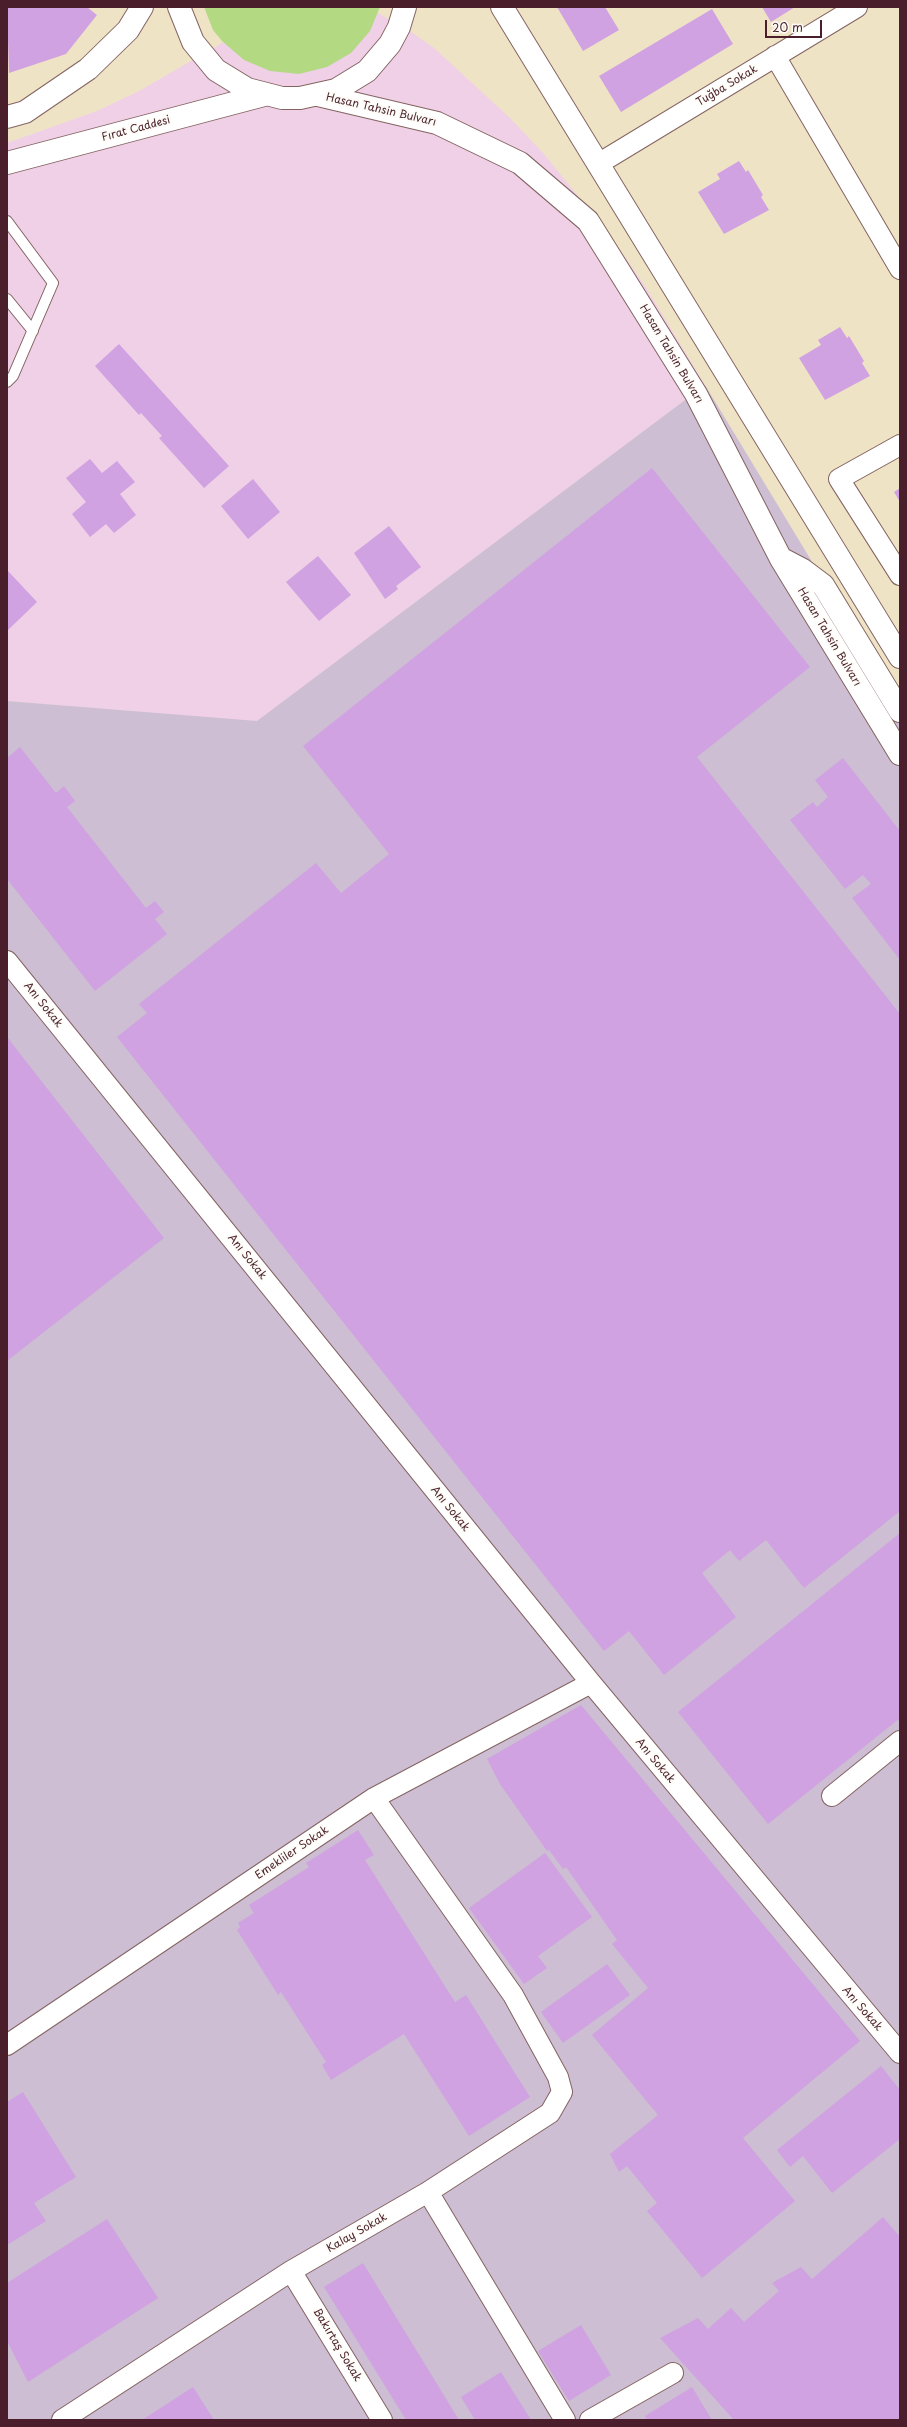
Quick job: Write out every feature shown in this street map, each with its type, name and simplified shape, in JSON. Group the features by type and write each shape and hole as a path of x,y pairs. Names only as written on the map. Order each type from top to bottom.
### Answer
{"main road":[{"path":"7,117 25,112 88,69 128,30 142,7"},
{"path":"179,7 184,26 203,57 231,81 264,95 300,98 318,95 352,82 380,58 399,27 405,7"},
{"path":"502,7 900,657"},
{"name":"Fırat Caddesi","path":"7,163 264,95"},
{"name":"Hasan Tahsin Bulvarı","path":"318,95 437,122 520,163 588,221 696,394 781,559 900,754"},
{"path":"781,559 804,570 822,585 900,711"}],"street":[{"name":"Tuğba Sokak","path":"598,164 856,7"},
{"path":"776,56 900,268"},
{"path":"900,445 839,479 900,575"},
{"name":"Anı Sokak","path":"7,960 591,1683 900,2053"},
{"name":"Emekliler Sokak","path":"7,2045 374,1798 591,1683"},
{"path":"832,1796 900,1741"},
{"name":"Kalay Sokak","path":"62,2420 291,2270 428,2192 550,2113 562,2092 558,2077 513,1995 374,1798"},
{"path":"428,2192 565,2420"},
{"name":"Bakırtaş Sokak","path":"291,2270 375,2418"},
{"path":"590,2420 673,2373"}],"lane":[{"path":"7,221 53,283 33,331 9,376"},
{"path":"7,299 33,331"}],"shaded area":[{"path":"367,7 410,31 434,48 509,117 544,154 612,238 645,286 705,385 257,722 7,701 7,143 97,111 139,91 224,42"},
{"path":"705,385 900,707 900,2420 7,2420 7,701 257,721"}],"green space":[{"path":"204,7 380,7 370,31 351,53 327,67 299,74 270,71 244,60 222,41 213,30"}],"building":[{"path":"7,7 87,7 97,15 66,54 9,73"},
{"path":"557,7 605,7 619,30 583,51"},
{"path":"762,7 795,7 771,22"},
{"path":"712,9 733,44 621,112 599,76"},
{"path":"739,161 746,172 748,170 763,195 761,197 769,210 724,234 698,192 720,179 717,174"},
{"path":"840,327 847,338 849,336 864,361 862,363 870,376 825,400 799,358 821,345 818,340"},
{"path":"119,344 229,466 204,488 159,438 162,436 141,413 139,415 95,366"},
{"path":"90,459 102,473 117,461 135,482 120,494 136,515 114,533 106,524 90,537 72,514 86,502 66,478"},
{"path":"652,468 810,667 697,757 900,1014 900,1511 804,1588 766,1540 739,1561 730,1550 702,1573 736,1617 664,1675 629,1631 604,1651 117,1037 147,1013 139,1004 316,863 341,893 389,854 303,746"},
{"path":"253,479 280,512 248,539 221,506"},
{"path":"900,488 900,502 894,492"},
{"path":"389,526 421,567 396,586 398,589 385,599 354,553"},
{"path":"318,556 351,595 319,621 286,582"},
{"path":"8,571 37,602 7,631 7,572"},
{"path":"20,747 56,793 64,786 75,801 67,807 146,908 155,901 164,912 155,919 167,934 95,991 7,879 7,758"},
{"path":"843,758 900,831 900,960 852,898 871,884 863,875 845,889 790,820 813,802 817,807 828,797 815,780"},
{"path":"7,1037 164,1238 7,1361"},
{"path":"900,1533 900,1718 768,1824 678,1712"},
{"path":"581,1705 860,2041 743,2138 795,2201 702,2278 647,2211 657,2203 627,2166 619,2172 610,2154 658,2115 592,2035 648,1988 612,1944 617,1940 566,1867 563,1869 549,1850 547,1851 500,1784 487,1759"},
{"path":"358,1830 374,1855 365,1860 455,2002 466,1995 530,2097 469,2136 404,2034 331,2080 322,2065 326,2062 281,1992 278,1995 237,1930 240,1927 238,1923 254,1913 249,1905 309,1867 306,1863"},
{"path":"545,1853 592,1917 538,1956 547,1968 524,1984 469,1908"},
{"path":"607,1964 630,1995 563,2043 541,2012"},
{"path":"881,2066 900,2090 900,2139 832,2193 803,2156 790,2167 777,2150"},
{"path":"23,2092 76,2177 34,2203 46,2221 7,2245 7,2102"},
{"path":"883,2217 900,2237 900,2420 734,2420 660,2338 698,2318 708,2329 731,2308 744,2322 779,2291 772,2283 801,2267 812,2279"},
{"path":"107,2219 158,2298 28,2382 7,2341 7,2283"},
{"path":"363,2263 459,2420 406,2420 324,2287"},
{"path":"581,2325 611,2375 569,2401 538,2351"},
{"path":"501,2372 531,2420 475,2420 461,2397"},
{"path":"193,2387 214,2420 142,2420"},
{"path":"692,2387 712,2420 647,2420 645,2416"}]}
